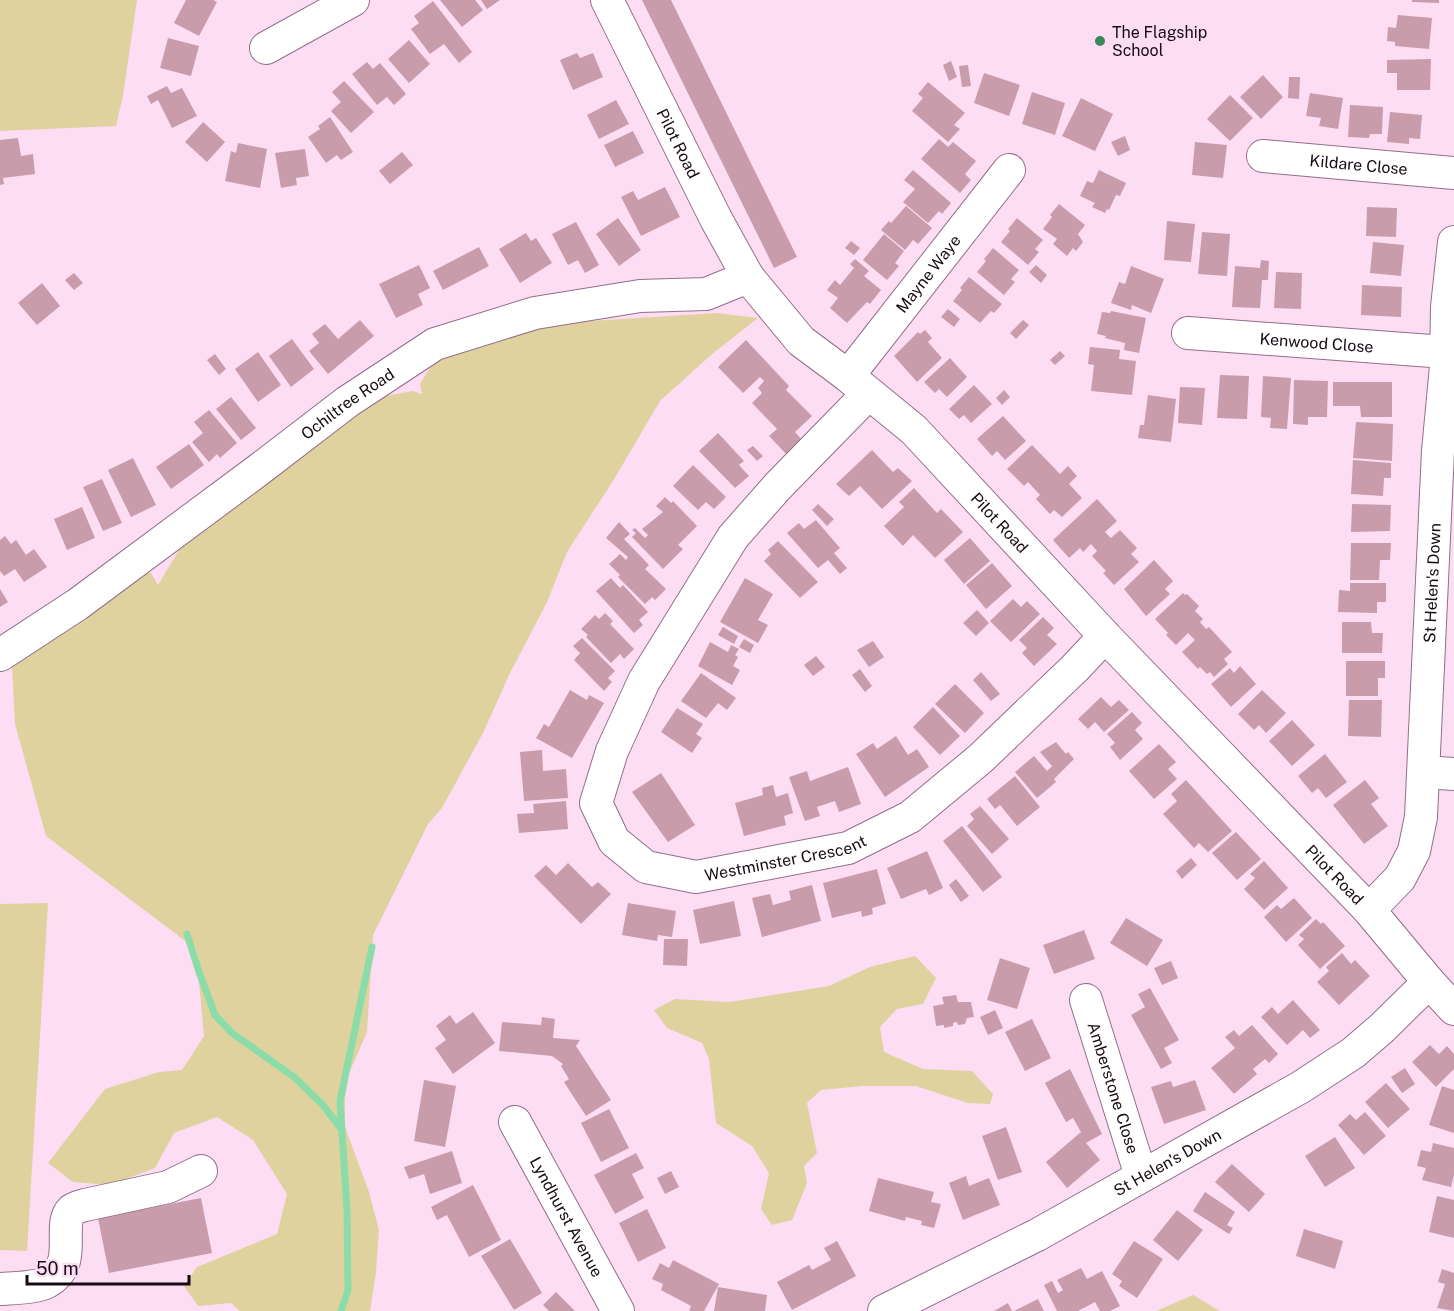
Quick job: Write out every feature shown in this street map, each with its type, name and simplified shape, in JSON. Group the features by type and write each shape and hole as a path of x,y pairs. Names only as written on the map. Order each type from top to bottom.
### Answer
{"street":[{"path":"266,48 353,0"},
{"name":"Pilot Road","path":"607,0 716,219 748,277 801,341 914,430 1105,636 1369,910 1454,1009"},
{"name":"Kildare Close","path":"1263,156 1454,173"},
{"name":"Mayne Waye","path":"858,385 1009,170"},
{"name":"St Helen's Down","path":"1369,910 1400,878 1414,851 1422,817 1439,773 1438,451 1446,366 1447,307 1454,242"},
{"name":"Ochiltree Road","path":"0,655 78,604 346,402 435,344 535,313 640,296 706,294 748,277"},
{"name":"Kenwood Close","path":"1188,333 1445,352"},
{"name":"Westminster Crescent","path":"858,385 778,486 733,537 644,681 612,752 596,803 614,841 646,867 696,877 848,848 910,817 919,810 980,759 1075,669 1105,636"},
{"name":"St Helen's Down","path":"884,1311 1037,1235 1301,1087 1353,1053 1429,982"},
{"name":"Amberstone Close","path":"1086,1000 1141,1176"},
{"name":"Lyndhurst Avenue","path":"515,1122 618,1311"},
{"path":"0,1289 45,1284 60,1272 67,1246 67,1220 72,1210 85,1205 168,1187 201,1172"}],"shaded area":[{"path":"0,0 137,0 123,95 116,126 0,131"},
{"path":"717,313 758,318 711,355 660,401 613,481 567,552 547,602 509,675 484,731 442,808 428,824 373,935 367,1032 349,1073 345,1098 345,1127 369,1192 379,1230 370,1311 240,1311 231,1303 198,1306 184,1286 197,1267 277,1234 287,1194 253,1140 217,1117 174,1133 155,1168 110,1185 73,1182 48,1163 105,1089 159,1072 182,1070 204,1036 196,949 46,836 15,724 12,666 137,572 151,573 158,585 185,540 375,398 412,391 422,394 420,384 432,364 527,325"},
{"path":"48,903 27,1251 0,1250 0,904"},
{"path":"915,956 936,978 923,1004 897,1009 880,1027 884,1052 923,1069 972,1071 993,1094 990,1104 968,1103 916,1086 862,1086 821,1090 807,1103 817,1153 804,1166 807,1183 792,1220 772,1225 761,1209 769,1173 752,1146 716,1123 709,1059 702,1043 667,1028 654,1010 675,999 729,1002 829,986 870,967"},
{"path":"1193,1295 1220,1311 1156,1311"}],"building":[{"path":"186,0 217,2 199,36 174,23"},
{"path":"440,0 475,0 483,10 462,27"},
{"path":"481,0 500,0 487,9"},
{"path":"642,0 671,0 797,257 774,268"},
{"path":"1412,0 1439,0 1439,3 1412,2"},
{"path":"433,1 472,52 459,63 444,44 430,54 411,29 419,23 414,16"},
{"path":"1398,15 1432,18 1429,49 1395,46 1395,42 1387,41 1388,27 1396,28"},
{"path":"168,38 199,46 191,76 160,68"},
{"path":"409,40 430,64 409,83 388,59"},
{"path":"577,53 580,58 593,53 603,77 573,90 560,60"},
{"path":"1431,59 1430,90 1397,90 1397,73 1387,73 1387,60"},
{"path":"951,61 957,77 949,81 943,65"},
{"path":"367,62 373,69 380,63 406,94 394,105 387,97 377,105 352,74"},
{"path":"968,65 971,86 962,87 959,66"},
{"path":"984,73 1020,85 1009,116 974,103"},
{"path":"1263,75 1283,97 1261,119 1240,97"},
{"path":"1289,77 1300,77 1299,99 1288,98"},
{"path":"344,81 374,112 351,133 331,111 341,102 332,92"},
{"path":"928,82 965,113 954,125 960,129 948,142 912,111 923,98 918,94"},
{"path":"167,86 171,93 182,88 197,116 172,128 158,100 151,104 147,96"},
{"path":"1032,92 1065,103 1055,135 1022,124"},
{"path":"1310,93 1343,98 1338,129 1319,126 1321,118 1306,116"},
{"path":"1230,95 1253,118 1230,141 1207,119"},
{"path":"1081,98 1113,114 1095,151 1062,136"},
{"path":"616,100 629,124 599,139 587,115"},
{"path":"1350,105 1383,107 1382,134 1370,134 1369,138 1348,137"},
{"path":"1390,112 1422,115 1420,139 1409,138 1409,144 1387,142"},
{"path":"330,117 353,152 341,160 337,155 326,163 308,137 320,129 318,126"},
{"path":"203,122 225,142 207,162 185,142"},
{"path":"633,131 644,153 615,167 604,145"},
{"path":"1125,136 1130,150 1118,156 1111,142"},
{"path":"18,138 21,156 33,154 35,174 3,178 4,184 0,185 0,140"},
{"path":"939,139 948,147 953,142 976,161 965,174 971,180 960,193 921,159"},
{"path":"1195,142 1227,145 1223,178 1192,175"},
{"path":"238,143 267,149 260,188 225,181 231,151 236,153"},
{"path":"305,149 309,176 296,178 297,185 281,188 275,153"},
{"path":"402,152 413,165 390,184 379,171"},
{"path":"913,170 951,203 942,214 939,211 928,223 903,202 915,189 904,180"},
{"path":"1099,170 1126,183 1120,196 1116,195 1109,210 1107,209 1105,213 1092,207 1095,203 1080,196 1087,181 1093,183"},
{"path":"665,187 680,217 641,236 621,197 633,191 638,200"},
{"path":"1059,204 1085,225 1078,234 1083,242 1076,251 1073,248 1067,256 1053,244 1057,239 1043,229"},
{"path":"906,206 932,228 918,244 913,240 905,250 881,230 889,221 891,223"},
{"path":"1367,207 1397,208 1396,237 1366,236"},
{"path":"618,218 641,250 619,266 596,234"},
{"path":"1017,218 1043,240 1035,249 1039,252 1028,265 1001,242"},
{"path":"1167,221 1195,224 1191,262 1164,260"},
{"path":"576,222 599,265 585,273 578,260 568,265 552,234"},
{"path":"1202,232 1230,234 1227,276 1198,274"},
{"path":"526,233 531,241 536,238 552,263 520,283 499,249"},
{"path":"884,234 904,251 895,263 899,266 887,280 863,260"},
{"path":"851,241 860,248 854,255 845,248"},
{"path":"1373,242 1404,245 1401,276 1370,273"},
{"path":"479,247 489,266 443,290 433,271"},
{"path":"993,248 1019,270 1011,279 1015,282 1004,295 977,272"},
{"path":"855,259 869,271 864,276 881,290 870,304 867,302 847,323 830,308 838,298 827,290 835,280 840,285 854,268 850,264"},
{"path":"1261,260 1269,261 1268,280 1262,280 1260,308 1232,307 1235,266 1260,268"},
{"path":"419,265 430,288 418,294 423,305 396,318 379,284"},
{"path":"1036,265 1047,275 1041,283 1029,272"},
{"path":"1131,266 1164,279 1151,313 1132,305 1131,310 1111,303 1119,282 1125,284"},
{"path":"1276,272 1302,273 1301,309 1274,308"},
{"path":"74,273 83,283 74,290 65,280"},
{"path":"969,277 1002,304 994,313 991,311 980,323 953,301"},
{"path":"42,283 60,306 37,325 18,303"},
{"path":"1362,285 1402,287 1401,317 1361,315"},
{"path":"948,309 960,319 954,327 941,317"},
{"path":"1111,311 1146,318 1139,353 1124,350 1125,343 1097,334 1102,312 1110,313"},
{"path":"360,320 374,336 328,374 309,351 319,343 312,334 325,324 338,339"},
{"path":"1023,320 1029,325 1016,339 1010,333"},
{"path":"925,330 932,338 928,342 942,358 917,382 894,356 918,332 920,334"},
{"path":"292,339 314,369 291,387 269,356"},
{"path":"746,340 789,386 786,390 812,416 795,432 804,442 789,457 769,436 777,429 752,403 762,393 758,388 764,381 760,377 743,393 718,367"},
{"path":"1090,347 1120,350 1119,359 1136,361 1132,395 1091,391 1094,365 1088,364"},
{"path":"1060,351 1065,356 1055,365 1050,360"},
{"path":"258,352 281,385 258,402 235,369"},
{"path":"215,354 226,369 219,375 207,360"},
{"path":"950,358 967,377 947,397 939,389 935,393 924,382"},
{"path":"1220,375 1249,376 1247,419 1217,418"},
{"path":"1263,376 1291,378 1287,429 1270,428 1271,418 1261,417"},
{"path":"1294,380 1328,381 1327,417 1308,417 1308,425 1293,424"},
{"path":"1333,382 1392,382 1392,417 1361,417 1360,406 1333,406"},
{"path":"974,385 992,404 971,423 964,415 959,419 949,409"},
{"path":"1180,387 1205,388 1202,425 1178,423"},
{"path":"1004,390 1010,397 1002,405 996,398"},
{"path":"1148,395 1176,399 1171,442 1138,438 1140,425 1144,425"},
{"path":"231,397 256,428 241,440 216,409"},
{"path":"209,410 237,443 220,458 217,454 209,462 192,442 203,433 194,422"},
{"path":"1003,416 1026,441 1005,460 997,451 992,456 977,439"},
{"path":"1356,422 1393,424 1392,461 1353,458"},
{"path":"718,433 744,461 739,465 749,476 735,488 699,451"},
{"path":"189,444 204,465 171,489 156,467"},
{"path":"1032,445 1060,474 1068,466 1077,476 1069,484 1082,498 1062,517 1054,510 1050,514 1036,499 1040,495 1028,482 1024,486 1007,469"},
{"path":"753,446 763,456 757,461 747,450"},
{"path":"872,450 893,472 898,468 912,481 882,509 860,486 849,496 836,484"},
{"path":"133,458 156,505 131,517 108,470"},
{"path":"1353,460 1391,463 1391,478 1384,478 1383,496 1351,494"},
{"path":"693,465 726,497 714,509 706,502 698,510 673,486"},
{"path":"102,479 122,523 103,531 83,487"},
{"path":"914,488 937,513 941,509 963,532 935,558 913,535 903,546 884,526 904,507 899,502"},
{"path":"665,497 671,503 673,501 697,526 678,545 683,549 663,569 632,537 636,533 632,530 635,528 645,538 648,535 642,529 663,512 656,506"},
{"path":"1097,499 1117,521 1105,532 1111,538 1120,530 1137,548 1131,554 1139,562 1114,585 1103,573 1106,571 1092,556 1097,551 1091,544 1083,552 1080,548 1069,558 1053,540"},
{"path":"818,504 834,519 827,526 812,510"},
{"path":"1352,504 1391,505 1390,531 1351,532"},
{"path":"82,507 95,538 67,550 54,519"},
{"path":"816,520 840,548 834,553 847,568 840,574 828,560 818,568 787,533 799,523 804,529"},
{"path":"619,522 630,534 624,539 649,565 645,569 666,589 655,600 652,597 645,604 618,577 620,575 609,564 620,554 626,560 628,557 606,538"},
{"path":"5,536 11,544 16,540 26,555 34,549 47,567 24,582 15,569 4,576 0,571 0,540"},
{"path":"970,538 990,561 964,584 944,560"},
{"path":"778,541 818,582 800,598 764,561 771,554 768,550"},
{"path":"1351,543 1391,543 1390,560 1380,560 1379,580 1350,580"},
{"path":"1154,560 1173,581 1165,589 1170,594 1146,616 1124,589"},
{"path":"992,563 1012,586 986,609 966,585"},
{"path":"611,578 620,588 623,585 648,612 639,620 643,625 634,633 596,591"},
{"path":"745,578 773,594 758,620 768,625 758,643 720,622"},
{"path":"1350,583 1386,583 1386,602 1377,602 1377,613 1338,612 1339,590 1350,591"},
{"path":"0,589 8,602 0,607"},
{"path":"1183,593 1199,606 1195,611 1203,619 1200,622 1206,629 1209,627 1232,652 1224,659 1228,664 1214,677 1200,667 1198,669 1182,652 1195,640 1188,633 1176,645 1155,619"},
{"path":"1013,599 1021,607 1027,601 1040,614 1011,642 990,621"},
{"path":"977,610 989,623 976,636 963,623"},
{"path":"605,613 613,621 610,624 634,649 624,659 620,654 611,663 581,629 595,615 599,619"},
{"path":"1043,617 1054,628 1047,635 1057,644 1034,666 1022,653 1027,648 1019,640"},
{"path":"1342,622 1371,622 1372,633 1383,633 1382,653 1342,653"},
{"path":"723,627 738,636 734,644 718,635"},
{"path":"582,638 615,671 608,678 612,682 604,691 574,660 580,653 573,646"},
{"path":"744,639 754,645 750,653 739,647"},
{"path":"873,641 884,657 869,667 857,650"},
{"path":"710,642 728,652 731,645 739,649 733,666 740,670 732,685 698,666"},
{"path":"816,656 825,667 813,676 804,665"},
{"path":"1346,661 1385,661 1385,678 1378,678 1378,696 1346,696"},
{"path":"1240,666 1256,684 1231,707 1211,684 1230,668 1234,673"},
{"path":"860,669 872,686 865,692 852,675"},
{"path":"981,672 1000,694 991,701 973,680"},
{"path":"701,673 736,698 727,710 718,703 706,718 681,701"},
{"path":"955,684 984,713 965,733 935,704"},
{"path":"570,690 587,700 589,695 604,703 572,758 536,738 544,724 549,727"},
{"path":"1262,690 1286,713 1266,733 1259,725 1254,730 1238,714"},
{"path":"1101,697 1111,707 1119,700 1129,710 1104,732 1095,722 1088,729 1078,719"},
{"path":"1349,700 1382,700 1381,737 1348,736"},
{"path":"933,707 960,736 940,755 913,727"},
{"path":"677,708 703,724 696,734 702,738 692,753 661,732"},
{"path":"1132,712 1142,723 1135,730 1143,739 1120,760 1110,747 1115,743 1107,734"},
{"path":"1292,720 1315,745 1292,766 1269,741"},
{"path":"896,736 908,755 917,749 929,767 885,797 856,754 873,743 877,749"},
{"path":"1056,742 1066,754 1068,752 1074,759 1054,779 1056,782 1037,798 1015,772 1034,756 1047,771 1052,766 1040,752"},
{"path":"1159,744 1176,762 1168,769 1177,779 1154,799 1129,771"},
{"path":"542,750 543,771 566,769 568,798 524,801 520,752"},
{"path":"1325,754 1347,782 1326,798 1318,788 1312,793 1298,776"},
{"path":"848,767 861,804 839,812 835,801 817,807 820,816 805,821 789,777 807,771 810,781"},
{"path":"661,773 695,825 668,842 632,792"},
{"path":"1015,776 1040,807 1017,826 1000,805 995,809 987,799"},
{"path":"1186,780 1232,831 1208,852 1199,843 1194,848 1163,814 1177,801 1171,794"},
{"path":"1365,780 1379,798 1371,804 1388,826 1364,844 1333,805"},
{"path":"773,785 776,797 788,793 793,813 784,816 786,825 744,836 735,803 763,795 762,788"},
{"path":"566,801 568,829 519,833 517,814 534,813 533,804"},
{"path":"980,806 1009,839 992,854 967,826 974,819 970,814"},
{"path":"962,826 1002,877 983,892 943,841"},
{"path":"1236,832 1261,859 1237,880 1212,853"},
{"path":"927,851 943,888 929,895 926,889 901,899 887,868"},
{"path":"1191,858 1197,865 1182,879 1176,871"},
{"path":"1264,861 1288,888 1264,910 1244,889 1255,878 1250,874"},
{"path":"568,863 592,887 598,882 611,894 581,924 534,876 546,865 556,875"},
{"path":"877,869 886,904 872,908 873,914 862,917 861,911 832,918 823,883"},
{"path":"956,879 969,896 961,902 949,885"},
{"path":"812,885 821,921 762,937 752,898 770,894 773,905 791,900 789,891"},
{"path":"1294,898 1312,918 1286,942 1264,917 1277,905 1281,909"},
{"path":"734,901 741,936 700,944 693,910"},
{"path":"628,903 676,911 672,937 658,935 657,941 622,935"},
{"path":"1126,918 1163,940 1147,966 1110,943"},
{"path":"1316,919 1321,924 1323,922 1345,946 1320,969 1298,945 1304,939 1299,935"},
{"path":"1084,930 1095,959 1054,974 1043,945"},
{"path":"664,939 688,939 687,966 663,965"},
{"path":"1342,953 1351,964 1355,960 1370,976 1339,1005 1317,982 1329,971 1326,967"},
{"path":"1000,958 1030,968 1017,1009 987,1000"},
{"path":"1171,961 1178,978 1162,985 1154,968"},
{"path":"1150,988 1179,1040 1164,1048 1172,1063 1161,1069 1131,1015 1145,1007 1138,994"},
{"path":"956,995 958,1002 971,1002 974,1017 967,1018 965,1024 958,1025 957,1022 953,1023 953,1026 944,1028 944,1025 936,1026 933,1006 944,1004 942,997"},
{"path":"1293,1000 1320,1030 1310,1038 1303,1030 1287,1045 1261,1017 1272,1007 1278,1014"},
{"path":"995,1010 1003,1028 988,1035 980,1017"},
{"path":"473,1012 495,1043 453,1074 435,1048 446,1040 436,1026 450,1015 456,1024"},
{"path":"542,1017 555,1019 553,1038 580,1040 576,1046 611,1100 586,1116 564,1082 569,1079 561,1066 563,1064 552,1056 499,1051 502,1022 541,1025"},
{"path":"1032,1019 1051,1058 1025,1071 1005,1032"},
{"path":"1252,1025 1278,1054 1269,1063 1265,1059 1253,1069 1257,1074 1234,1094 1211,1068 1235,1048 1225,1037 1234,1030 1239,1036"},
{"path":"1430,1045 1439,1054 1447,1046 1454,1054 1454,1069 1436,1087 1412,1062"},
{"path":"1405,1068 1415,1084 1402,1093 1391,1077"},
{"path":"1070,1069 1102,1134 1086,1143 1100,1160 1067,1188 1046,1162 1081,1132 1073,1118 1066,1122 1045,1083"},
{"path":"424,1080 456,1086 445,1147 414,1141"},
{"path":"1195,1080 1206,1110 1164,1124 1151,1087 1171,1081 1173,1087"},
{"path":"1386,1083 1410,1109 1388,1128 1365,1102"},
{"path":"1442,1086 1454,1090 1454,1133 1429,1125"},
{"path":"609,1109 629,1148 601,1162 581,1123"},
{"path":"1365,1112 1386,1136 1364,1155 1338,1125 1350,1114 1356,1120"},
{"path":"1006,1127 1022,1172 998,1180 982,1136"},
{"path":"1335,1137 1355,1168 1325,1187 1305,1156"},
{"path":"1433,1143 1454,1148 1454,1175 1451,1187 1422,1180 1426,1168 1417,1166 1421,1150 1431,1152"},
{"path":"452,1151 462,1183 430,1194 424,1174 409,1179 404,1167"},
{"path":"636,1153 644,1168 632,1174 644,1198 615,1214 594,1175"},
{"path":"1232,1164 1265,1194 1249,1212 1215,1182"},
{"path":"671,1171 679,1187 665,1194 657,1178"},
{"path":"966,1176 969,1186 989,1178 1000,1205 963,1220 949,1183"},
{"path":"878,1178 934,1192 931,1202 941,1204 934,1228 921,1225 922,1221 906,1217 905,1221 869,1211"},
{"path":"473,1185 501,1240 469,1257 447,1215 437,1220 431,1207"},
{"path":"1205,1192 1235,1212 1227,1225 1233,1228 1229,1234 1193,1211"},
{"path":"1437,1196 1454,1200 1454,1238 1429,1232"},
{"path":"201,1198 212,1253 109,1273 98,1218"},
{"path":"647,1209 666,1248 638,1262 619,1223"},
{"path":"1177,1210 1203,1230 1178,1261 1153,1240"},
{"path":"1304,1229 1343,1241 1335,1269 1296,1256"},
{"path":"510,1239 542,1293 514,1310 481,1256"},
{"path":"837,1241 856,1276 792,1310 777,1282 809,1265 812,1270 831,1260 824,1248"},
{"path":"1134,1241 1163,1259 1137,1298 1119,1286 1122,1281 1112,1274"},
{"path":"673,1260 719,1284 704,1311 689,1311 691,1306 661,1290 663,1284 652,1279 660,1263 669,1268"},
{"path":"1081,1268 1087,1279 1102,1271 1120,1306 1110,1311 1100,1311 1095,1302 1078,1311 1057,1311 1044,1285 1052,1281 1058,1293 1063,1290 1057,1280"},
{"path":"1442,1269 1454,1273 1454,1311 1437,1308 1445,1284 1438,1282"},
{"path":"718,1287 767,1295 765,1311 714,1311"},
{"path":"556,1292 575,1311 549,1311 543,1305"},
{"path":"1038,1299 1044,1311 1014,1311"},
{"path":"1008,1303 1012,1311 994,1311"}],"waterway":[{"path":"187,934 215,1015 232,1033 294,1077 322,1104 342,1130"},
{"path":"341,1311 348,1290 347,1210 340,1101 372,947"}],"place":[{"name":"The Flagship School","path":"1100,41"}]}
